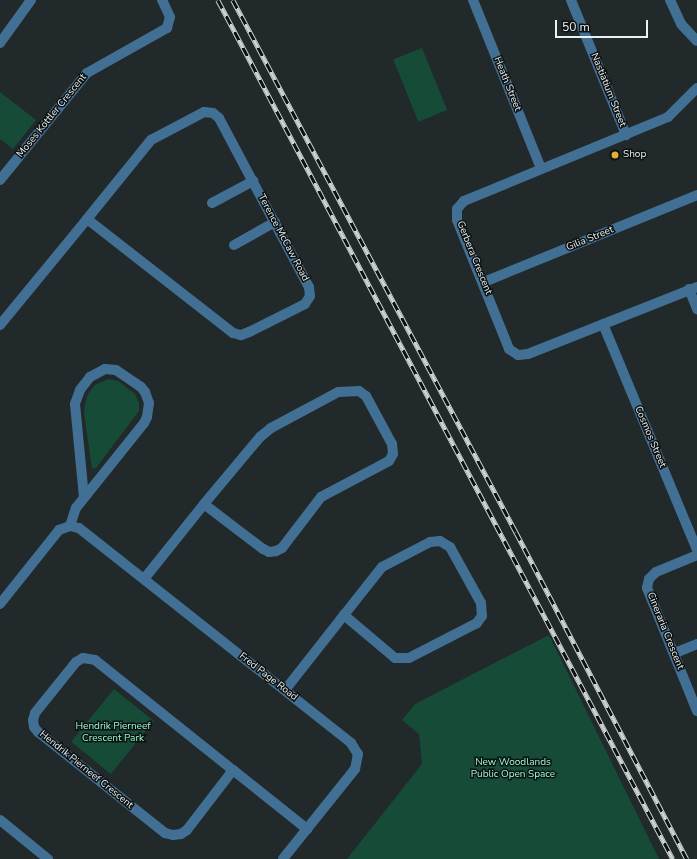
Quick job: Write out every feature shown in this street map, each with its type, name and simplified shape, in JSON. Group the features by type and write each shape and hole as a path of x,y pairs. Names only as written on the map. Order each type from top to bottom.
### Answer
{"street":[{"path":"0,43 32,0"},
{"name":"Moses Kottler Crescent","path":"0,180 87,73 167,28 170,17 162,0"},
{"name":"Heath Street","path":"473,0 541,168"},
{"name":"Nastiatium Street","path":"571,0 626,135"},
{"path":"670,0 681,24 697,41"},
{"name":"Gerbera Crescent","path":"693,288 528,354 518,354 509,349 484,282 457,220 457,209 464,201 668,117 697,88"},
{"name":"Terence McCaw Road","path":"0,325 4,313 87,219 151,140 204,112 213,113 219,118 309,287 310,296 305,304 241,335 230,331 87,219"},
{"path":"212,203 253,181"},
{"name":"Gilia Street","path":"484,282 697,195"},
{"path":"234,245 274,222"},
{"path":"693,288 697,309"},
{"name":"Cosmos Street","path":"603,324 697,550"},
{"path":"1,600 59,530 70,526 76,508 84,498 144,423 149,410 148,397 141,387 116,370 104,369 90,377 80,390 75,404 84,498"},
{"path":"144,579 204,504 264,432 338,392 350,390 359,391 366,396 392,444 393,454 389,461 321,497 282,548 276,551 269,552 263,549 204,504"},
{"name":"Fred Page Road","path":"70,526 83,530 351,743 358,754 355,769 282,859"},
{"path":"285,690 382,566 430,542 440,541 450,547 481,603 483,612 477,622 404,659 391,656 344,615"},
{"name":"Cineraria Crescent","path":"697,555 656,572 649,579 648,588 697,711"},
{"path":"675,653 697,644"},
{"name":"Hendrik Pierneef Crescent","path":"233,770 187,830 177,835 169,834 38,732 33,724 34,716 76,662 84,658 92,658 307,828"},
{"path":"0,820 48,859"}],"green space":[{"path":"422,48 447,110 418,122 393,60"},
{"path":"0,92 36,120 13,149 0,139"},
{"path":"108,379 118,381 135,394 139,403 139,411 96,468 92,469 84,413 85,404 88,394 95,385"},
{"name":"New Woodlands Public Open Space","path":"549,635 659,859 347,859 422,764 419,734 402,720 415,704"},
{"name":"Hendrik Pierneef Crescent Park","path":"114,689 154,721 111,774 71,742"}],"railway":[{"path":"218,0 673,859"},
{"path":"233,0 516,532 687,859"}],"place":[{"name":"Shop","path":"615,155"}]}
